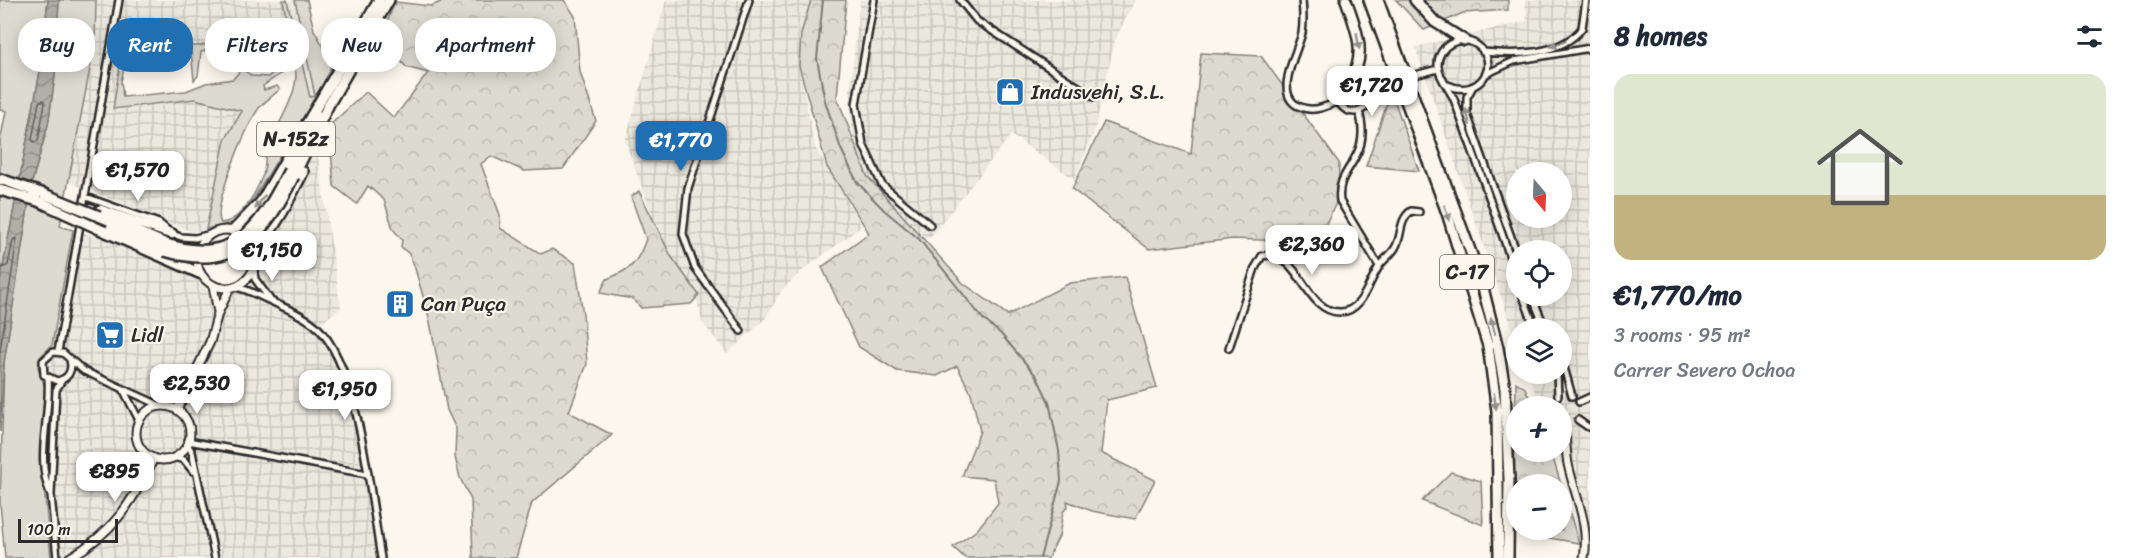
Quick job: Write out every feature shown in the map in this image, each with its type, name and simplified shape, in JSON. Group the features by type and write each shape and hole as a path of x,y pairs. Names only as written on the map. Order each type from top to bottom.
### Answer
{"highway":[{"name":"N-152z","path":"369,18 379,0"},
{"name":"N-152z","path":"255,264 319,139 334,98 389,0"},
{"path":"1346,0 1359,45 1357,66 1349,80"},
{"name":"C-17","path":"1369,0 1447,213 1488,346 1497,411 1499,558"},
{"name":"C-17","path":"1378,0 1481,280 1498,348 1505,389 1509,478 1508,558"},
{"path":"1415,0 1435,22 1464,40"},
{"name":"N-152z","path":"233,231 261,202 338,72"},
{"path":"0,179 165,247 201,258 214,257 242,246 265,227 340,72"},
{"path":"291,173 334,98"},
{"path":"0,190 41,197 99,219 199,273"},
{"path":"99,219 172,234"}],"street":[{"path":"58,352 119,0"},
{"path":"741,331 695,268 683,234 688,188 749,0"},
{"path":"874,0 856,104 863,144 882,185 930,225"},
{"path":"960,0 976,21 1094,97"},
{"path":"1302,0 1304,18 1288,75 1290,98 1294,104 1309,110 1326,107 1339,101"},
{"path":"1506,247 1448,85 1438,69 1439,57 1443,49 1451,43 1464,40 1471,42 1484,52 1508,55 1563,43 1582,28 1586,0"},
{"path":"1512,240 1467,114 1467,97 1472,88 1486,74 1514,61 1590,48"},
{"path":"1484,52 1486,74"},
{"path":"1415,75 1438,69"},
{"path":"1349,80 1360,81 1369,89 1367,105 1359,111 1349,111 1339,101 1339,88 1349,80"},
{"path":"1369,89 1392,83"},
{"path":"1448,85 1464,90 1472,88"},
{"path":"1359,111 1363,127 1362,145 1340,184 1340,201 1379,266"},
{"path":"86,197 159,223 172,234 195,238 225,230 233,231 248,239 255,264 255,279 272,302"},
{"path":"1229,348 1255,268 1262,256 1278,256 1296,273 1314,299 1329,310 1340,312 1350,310 1362,297 1379,266 1395,249 1402,218 1411,211 1419,212"},
{"path":"211,234 199,247 197,264 199,273 213,286 244,288 316,326 335,351 355,410 381,558"},
{"name":"N-152z","path":"177,410 210,342 218,313 233,288 244,282 255,264"},
{"name":"N-152z","path":"213,286 218,313"},
{"path":"51,495 44,467 50,396 48,378 42,371 43,361 49,354 58,352 84,371 123,390 177,410 189,426 188,443 192,452 215,558"},
{"path":"69,374 70,360"},
{"path":"57,558 51,495 56,390 69,374 84,371"},
{"path":"48,378 62,380"},
{"path":"1557,384 1558,396"},
{"path":"1569,384 1572,396"},
{"path":"123,390 139,420"},
{"path":"1579,402 1590,397"},
{"path":"159,405 145,413 139,420 136,438 142,450 154,458 184,460 195,472"},
{"path":"1578,420 1588,426"},
{"path":"188,443 367,474"},
{"path":"174,458 188,443"},
{"path":"69,558 114,526 134,496 154,458"},
{"path":"1568,462 1584,512 1586,542 1584,558"}],"shaded area":[{"path":"96,0 283,0 286,18 205,18 205,45 199,46 193,46 193,18 107,18 107,72 119,72 113,109 195,99 243,111 225,140 206,229 192,232 69,182 89,72 95,72"},
{"path":"287,0 295,0 299,18 291,18"},
{"path":"666,0 811,0 801,34 799,66 815,147 862,226 803,270 782,290 765,319 727,354 702,322 697,300 668,259 625,141"},
{"path":"860,0 1135,0 1115,40 1094,133 1074,179 1011,135 935,232 927,239 889,205 867,176 851,132 850,89"},
{"path":"1525,0 1590,0 1590,558 1580,558 1575,502 1572,494 1572,474 1565,474 1561,462 1572,462 1572,396 1536,396 1532,384 1572,384 1572,318 1508,318 1415,47 1527,21"},
{"path":"309,67 315,96 310,97 304,72 309,72"},
{"path":"319,139 318,158 341,308 317,326 335,351 355,410 381,558 51,558 44,487 47,392 38,367 40,358 52,345 73,230 150,253 199,273 206,281 218,288 235,287 249,277"}],"green space":[{"path":"0,0 48,0 46,18 18,18 18,72 40,72 0,282 0,142 6,111 0,109"},
{"path":"59,0 96,0 95,42 95,18 58,18"},
{"path":"283,0 287,0 291,18 286,18"},
{"path":"295,0 307,0 314,30 321,42 321,72 330,72 329,76 323,90 301,121 240,221 206,229 225,140 242,111 195,99 113,109 119,72 123,72 121,81 123,97 186,91 206,83 233,79 239,72 268,77 273,72 283,72 263,86 264,90 277,86 280,89 259,108 239,147 225,184 219,214 221,223 229,221 247,205 263,175 267,150 291,98 295,72 304,72 310,97 315,96 309,67 309,18 299,18"},
{"path":"446,0 564,0 575,16 580,72 596,121 563,169 524,171 491,156 481,164 500,215 500,228 541,254 552,249 575,263 583,314 587,364 569,412 612,435 532,503 516,558 473,558 471,500 460,478 455,457 456,429 447,410 429,317 414,265 409,254 401,247 402,240 393,229 384,200 368,186 357,204 334,186 329,126 366,92 394,118 428,73 424,72 556,72 556,18 415,18 415,69 406,67 403,63 403,18 389,18 395,2 431,6"},
{"path":"811,0 846,0 837,97 867,176 963,283 1008,315 1070,283 1125,277 1157,388 1107,400 1101,453 1155,480 1135,519 1092,511 1067,501 1068,506 1063,512 1059,536 1048,558 965,558 953,547 977,530 998,503 994,479 962,476 980,431 971,393 957,366 937,376 897,371 859,347 822,267 869,233 827,167 799,66 801,34"},
{"path":"1396,0 1508,0 1508,10 1463,13 1424,30"},
{"path":"205,45 205,51 201,52 198,76 194,80 193,46"},
{"path":"1201,53 1261,56 1339,163 1338,199 1317,242 1233,239 1149,249 1072,189 1104,122 1191,154"},
{"path":"55,72 89,72 60,226 73,230 52,345 40,357 38,367 47,392 44,487 51,558 5,558 0,503 4,363 32,182 48,125"},
{"path":"1391,91 1419,171 1366,166"},
{"path":"639,191 671,256 699,295 691,304 641,308 633,299 600,293 607,279 628,269 643,247 646,239 631,197"},
{"path":"1516,384 1525,388 1529,396 1516,396"},
{"path":"1514,462 1554,462 1558,474 1514,474"},
{"path":"1451,472 1481,481 1483,525 1422,501"},
{"path":"1572,520 1579,543 1561,540 1572,540"}],"water":[{"path":"48,0 59,0 58,18 46,18"},
{"path":"40,72 55,72 48,125 32,182 4,363 0,432 0,282"}],"waterway":[{"path":"823,0 817,59 825,101 841,149 857,182 884,210 919,239 983,319 1001,334 1037,377 1049,402 1059,451 1061,481 1040,558"}],"place":[{"name":"Indusvehi, S.L.","path":"1010,92"},
{"name":"Can Puça","path":"400,304"},
{"name":"Lidl","path":"110,335"}]}
